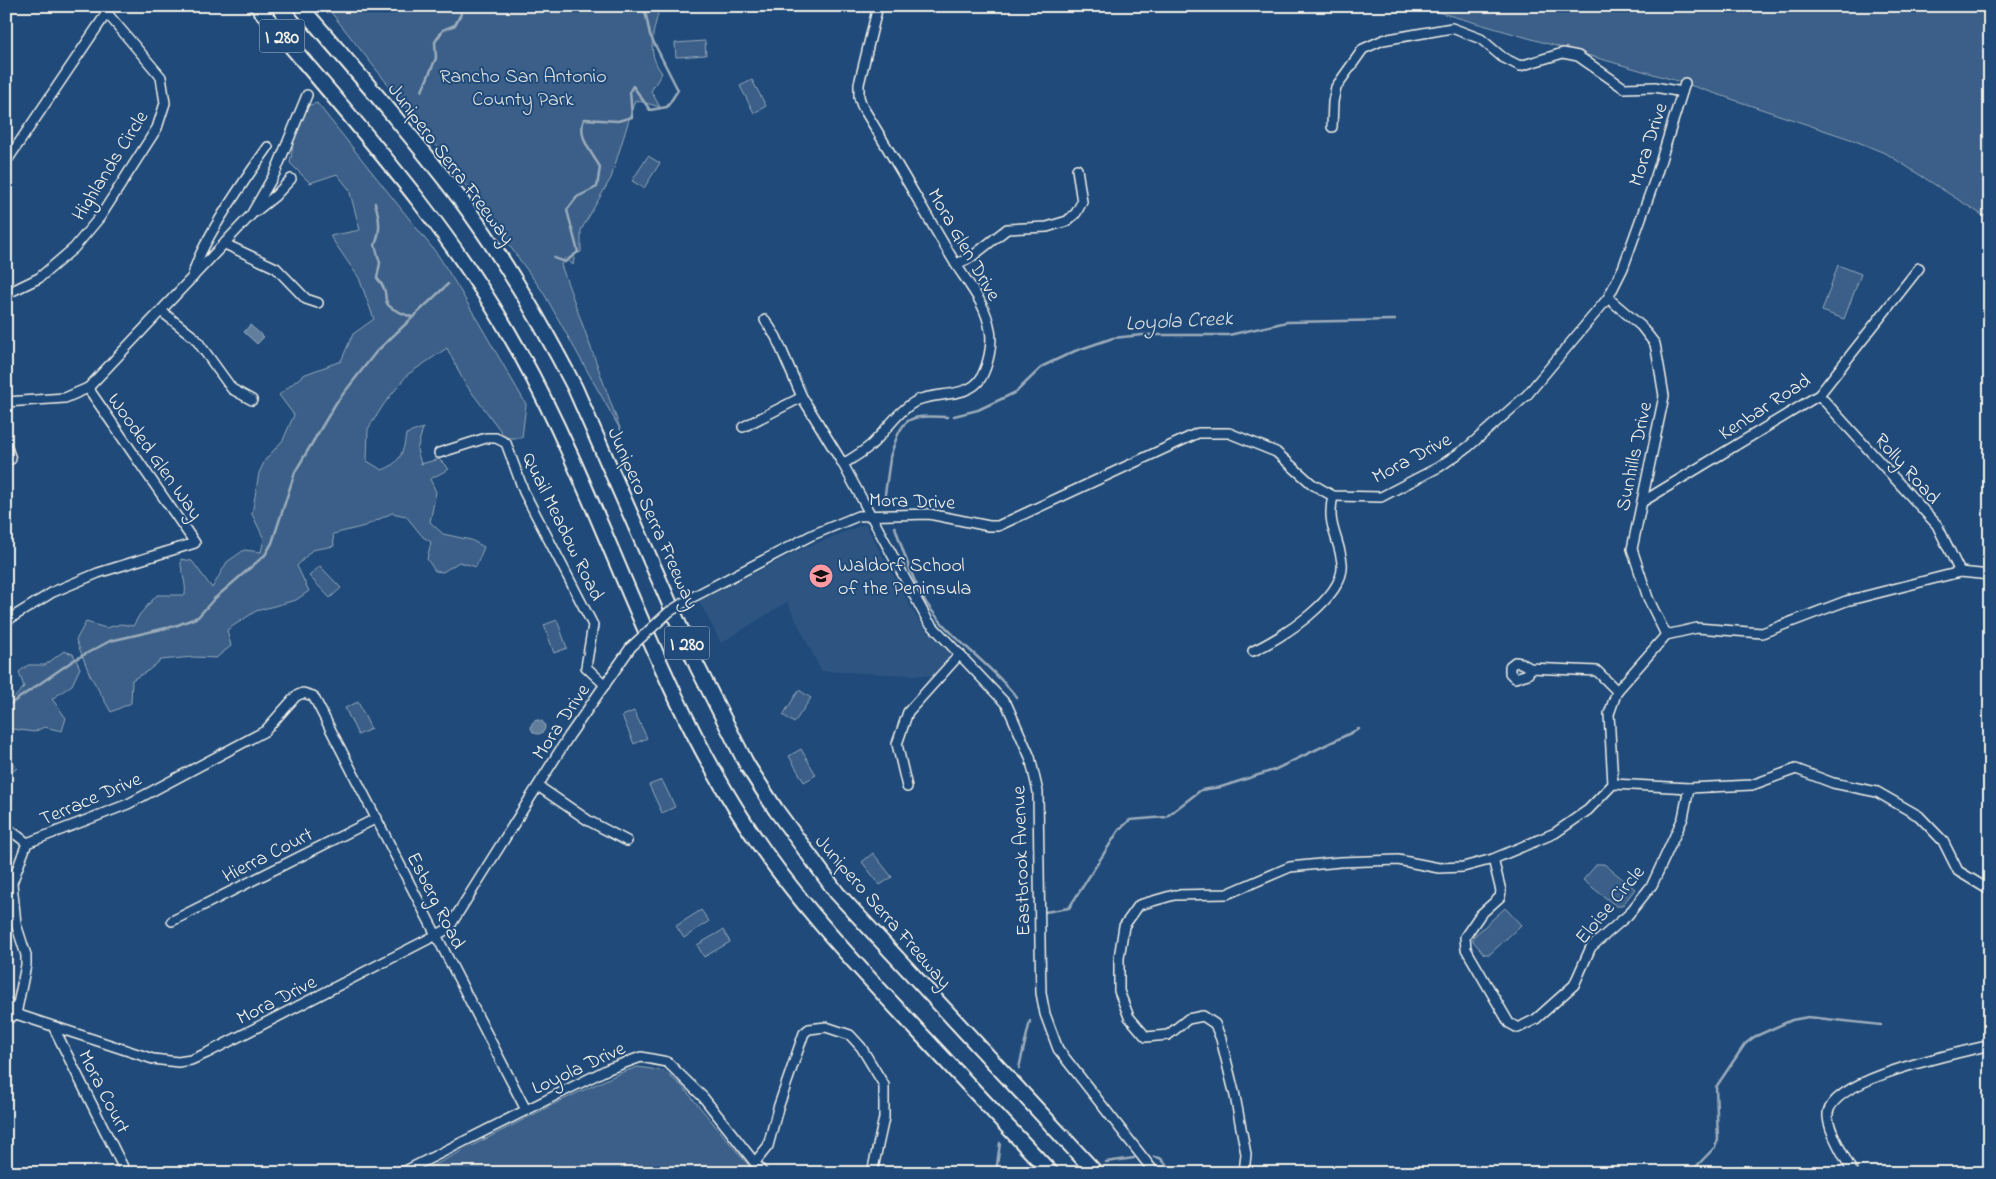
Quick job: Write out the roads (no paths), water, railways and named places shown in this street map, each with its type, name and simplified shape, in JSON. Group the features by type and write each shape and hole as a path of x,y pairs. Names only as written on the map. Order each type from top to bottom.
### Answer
{"highway":[{"name":"I 280","path":"257,6 329,91 455,249 519,351 545,400 691,732 747,827 812,914 848,955 1051,1173"},
{"name":"Junipero Serra Freeway","path":"300,6 351,65 460,200 506,267 548,335 575,388 721,717 776,810 837,893 1096,1173"}],"street":[{"name":"Mora Glen Drive","path":"843,464 872,444 909,406 926,397 962,391 973,386 981,378 988,359 991,330 980,300 956,264 862,106 859,97 859,84 878,6"},
{"path":"6,162 103,10"},
{"name":"Highlands Circle","path":"6,294 39,278 74,248 100,217 157,128 165,103 161,77 103,10"},
{"name":"Mora Drive","path":"16,1014 54,1028 153,1058 174,1062 191,1060 263,1025 448,929 538,786 614,669 631,647 669,612 691,598 812,535 852,517 929,514 989,526 998,526 1198,433 1229,433 1276,452 1312,484 1333,496 1381,497 1439,467 1496,424 1527,395 1608,298 1623,268 1655,179 1684,87 1624,88 1578,56 1562,53 1520,66 1502,57 1481,39 1452,28 1383,40 1363,49 1336,87 1332,102 1332,127"},
{"path":"251,215 275,173 307,95"},
{"path":"192,277 195,264 209,240 268,148"},
{"path":"956,264 970,258 1008,229 1048,227 1067,221 1076,213 1082,202 1077,169"},
{"path":"6,402 65,398 88,388 251,215 275,196 291,179"},
{"path":"224,244 276,268 306,299 318,303"},
{"name":"Kenbar Road","path":"1642,502 1819,395 1919,268"},
{"name":"Sunhills Drive","path":"1608,298 1641,326 1655,344 1659,366 1664,396 1632,549 1648,598 1666,635"},
{"path":"161,311 200,344 232,389 252,400"},
{"name":"Eastbrook Avenue","path":"765,320 776,336 802,397 843,464 928,621 1007,705 1032,765 1038,792 1042,993 1045,1014 1058,1049 1155,1173"},
{"name":"Wooded Glen Way","path":"6,621 53,592 98,573 195,543 88,388"},
{"name":"Rolly Road","path":"1819,395 1937,525 1960,572"},
{"path":"742,427 802,397"},
{"name":"Quail Meadow Road","path":"439,453 486,438 496,438 506,444 524,492 593,624 586,667 605,685"},
{"path":"6,445 11,459"},
{"path":"1253,651 1273,642 1318,608 1340,580 1342,564 1329,514 1333,496"},
{"path":"1244,1173 1246,1154 1235,1096 1221,1039 1215,1024 1203,1016 1188,1019 1168,1035 1146,1038 1129,1017 1125,1008 1118,990 1124,926 1139,905 1174,895 1227,894 1290,868 1340,862 1398,860 1439,868 1463,867 1493,859 1555,833 1588,810 1613,784 1609,714 1617,691 1666,635 1697,628 1762,633 1846,601 1960,572 1990,575"},
{"path":"907,787 897,744 908,712 960,654"},
{"path":"1530,668 1597,672 1617,691"},
{"name":"Terrace Drive","path":"16,1014 26,966 26,955 16,924 12,883 27,843 128,804 265,731 299,694 313,696 318,705"},
{"name":"Esberg Road","path":"318,705 526,1110"},
{"path":"1613,784 1689,788 1752,786 1796,770 1833,784 1877,792 1919,816 1943,842 1958,871 1986,888 1990,888"},
{"path":"538,786 589,821 627,841"},
{"name":"Eloise Circle","path":"1493,859 1502,891 1500,897 1480,916 1465,937 1466,949 1509,1023 1518,1028 1536,1019 1574,984 1591,947 1628,915 1652,885 1683,818 1689,788"},
{"name":"Hierra Court","path":"172,921 377,818"},
{"path":"6,827 27,843"},
{"path":"6,1001 16,1014 6,1020"},
{"path":"756,1161 768,1146 778,1108 804,1033 809,1029 826,1027 838,1029 856,1041 884,1085 884,1118 872,1173"},
{"name":"Mora Court","path":"54,1028 125,1171"},
{"path":"1853,1173 1829,1122 1830,1107 1837,1097 1876,1076 1990,1045"},
{"name":"Loyola Drive","path":"400,1173 626,1062 645,1057 667,1062 677,1069 756,1161 763,1173"}],"waterway":[{"path":"422,91 436,58 435,42 443,30 455,25 465,6"},
{"path":"554,258 565,262 578,252 567,210 577,197 597,187 600,167 584,138 582,132 584,119 618,121 632,117 630,91 633,86 650,110 667,107 678,90 650,35 644,6"},
{"path":"375,203 379,225 375,245 380,263 377,278 385,291 387,304 391,308 412,317"},
{"path":"6,707 74,660 110,641 175,626 198,617 214,599 265,555 272,543 295,472 336,403 376,352 448,284"},
{"name":"Loyola Creek","path":"954,416 978,410 1016,392 1043,366 1075,351 1113,338 1142,335 1229,335 1287,322 1395,320"},
{"name":"Loyola Creek","path":"890,457 898,434 908,421 922,417 947,417"},
{"name":"Loyola Creek","path":"887,500 885,494 890,459"},
{"name":"Loyola Creek","path":"895,527 907,562 922,596 943,624 994,672 1017,698"},
{"path":"1045,912 1069,908 1119,830 1130,820 1166,817 1201,790 1221,787 1274,770 1359,729"},
{"path":"1690,1173 1715,1147 1718,1140 1716,1087 1745,1044 1754,1037 1792,1020 1808,1017 1881,1025"},
{"name":"Loyola Creek","path":"1019,1068 1030,1021"},
{"name":"Loyola Creek","path":"996,1173 1000,1143"},
{"path":"1154,1157 1160,1158 1175,1173"},
{"path":"1106,1162 1134,1158"},
{"path":"1013,1173 1023,1169"}],"place":[{"name":"Waldorf School of the Peninsula","path":"821,576"}],"park label":[{"name":"Rancho San Antonio County Park","path":"523,86"}]}
